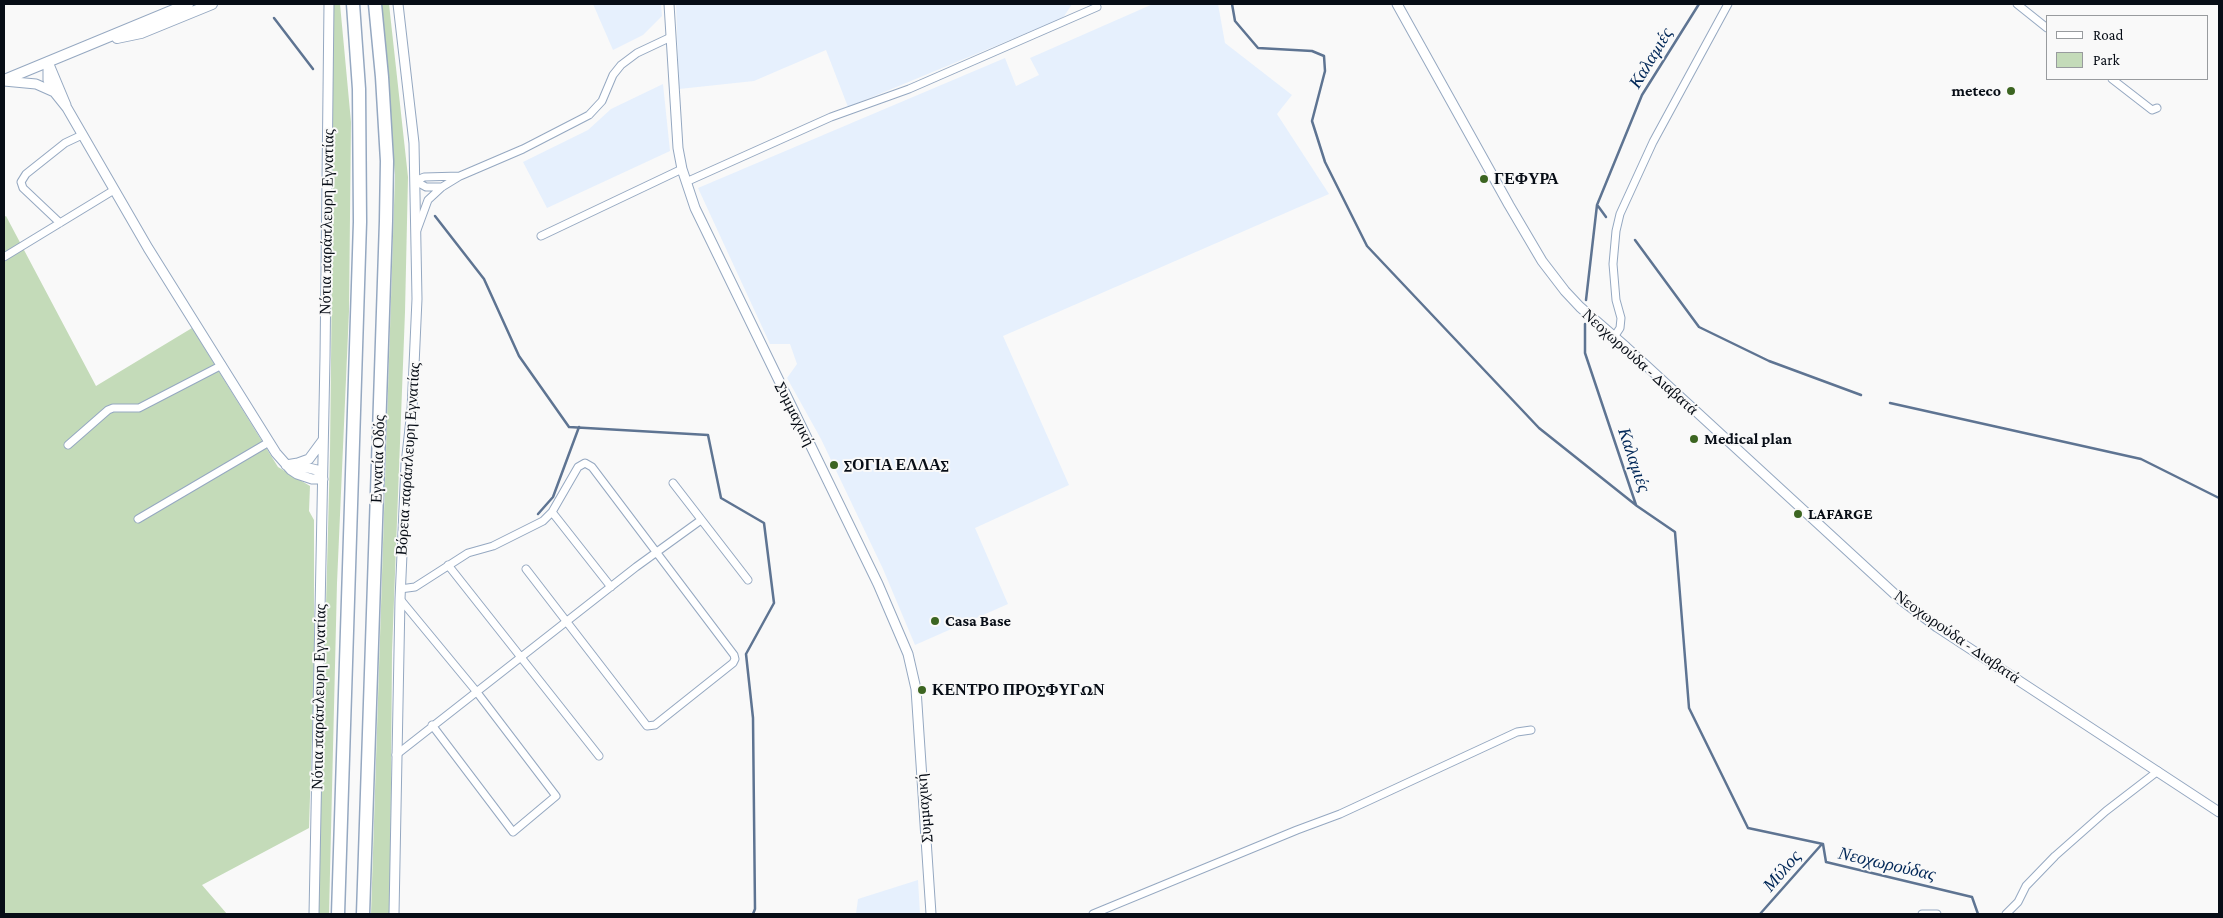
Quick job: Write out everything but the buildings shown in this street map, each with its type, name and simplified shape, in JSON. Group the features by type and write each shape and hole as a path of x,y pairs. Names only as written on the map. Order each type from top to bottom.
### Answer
{"highway":[{"name":"Εγνατία Οδός","path":"338,914 360,222 359,89 353,4"},
{"name":"Εγνατία Οδός","path":"363,914 387,161 375,4"}],"main road":[{"path":"4,81 188,4"},
{"path":"95,43 140,32 212,4"}],"street":[{"name":"Νότια παράπλευρη Εγνατίας","path":"314,914 324,439 329,4"},
{"name":"Βόρεια παράπλευρη Εγνατίας","path":"394,914 400,589 406,464 412,410 416,336 415,181 410,106 398,4"},
{"name":"Συμμαχική","path":"669,4 674,105 682,169 695,208 878,584 908,654 916,689 931,914"},
{"name":"Νεοχωρούδα - Διαβατά","path":"1397,4 1499,188 1542,261 1570,296 1900,599 1937,627 2219,812"},
{"path":"1614,337 1620,328 1621,318 1616,300 1613,264 1620,214 1653,142 1728,4"},
{"path":"2017,4 2046,27"},
{"path":"686,182 831,117 909,88 1097,7"},
{"path":"416,235 428,200 442,187 460,176 522,149 588,115 602,101 613,75 621,65 637,53 671,37"},
{"path":"48,62 48,80 67,108 114,190 269,442 297,474 323,479"},
{"path":"48,62 67,108"},
{"path":"2113,80 2152,110 2157,108"},
{"path":"4,81 40,85 55,92"},
{"path":"60,223 23,188 21,182 26,174 65,143 82,135"},
{"path":"541,236 682,169"},
{"path":"415,181 424,176 460,176"},
{"path":"415,181 426,187 442,187"},
{"path":"4,257 114,190"},
{"path":"68,445 108,410 113,408 139,408 222,365"},
{"path":"289,465 309,458 316,452 324,439"},
{"path":"138,520 269,442"},
{"path":"400,589 416,587 468,553 485,549 543,521 552,512 578,467 585,463 589,464 734,655 735,659 733,663 655,725 647,726 526,568"},
{"path":"673,483 748,580"},
{"path":"552,512 611,587"},
{"path":"396,755 521,656 656,552 701,520"},
{"path":"448,565 599,756"},
{"path":"400,599 476,691 556,796 513,832 432,725"},
{"path":"1094,914 1340,814 1517,732 1531,730"},
{"path":"2006,914 2018,902 2026,886 2055,856 2106,811 2158,771"},
{"path":"1922,914 1937,914"}],"shaded area":[{"path":"593,4 661,4 662,16 643,35 613,50"},
{"path":"676,4 1072,4 1063,18 848,107 826,50 754,81 679,89"},
{"path":"1153,4 1218,4 1225,43 1292,95 1277,114 1329,194 1003,336 1069,485 975,528 1008,604 915,645 883,569 821,439 787,378 797,364 790,344 770,344 698,188 1005,58 1016,86 1039,75 1030,58"},
{"path":"663,84 670,151 547,208 523,162 588,130 611,109"},
{"path":"918,880 920,914 856,914 858,899"}],"green space":[{"path":"333,4 340,4 351,122 349,311 337,583 329,914 318,914 330,452"},
{"path":"379,4 389,4 408,177 405,312 392,652 390,914 371,914 395,175"},
{"path":"6,216 96,386 192,328 278,467 310,486 309,511 314,520 314,671 309,828 202,885 227,914 4,914 4,217"}],"waterway":[{"name":"Νεοχωρούδας","path":"1232,4 1235,21 1258,48 1312,51 1324,56 1325,71 1312,121 1325,162 1367,246 1539,428 1637,506 1675,532 1689,708 1748,828 1823,844 1826,862 1972,897 1978,914"},
{"name":"Καλαμιές","path":"1586,300 1597,205 1642,95 1699,4"},
{"path":"274,18 313,69"},
{"path":"1598,206 1606,217"},
{"path":"435,216 484,279 519,356 569,427 708,435 721,498 764,523 774,603 746,654 753,718 755,909 753,914"},
{"path":"1635,240 1699,327 1769,361 1861,395"},
{"name":"Καλαμιές","path":"1585,324 1585,353 1636,505"},
{"path":"1890,403 2141,459 2219,498"},
{"path":"538,514 553,497 579,427"},
{"name":"Μύλος","path":"1760,914 1822,844"}],"place":[{"name":"meteco","path":"2011,91"},
{"name":"ΓΕΦΥΡΑ","path":"1484,179"},
{"name":"Medical plan","path":"1694,439"},
{"name":"ΣΟΓΙΑ ΕΛΛΑΣ","path":"834,465"},
{"name":"LAFARGE","path":"1798,514"},
{"name":"Casa Base","path":"935,621"},
{"name":"ΚΕΝΤΡΟ ΠΡΟΣΦΥΓΩΝ","path":"922,690"}]}
